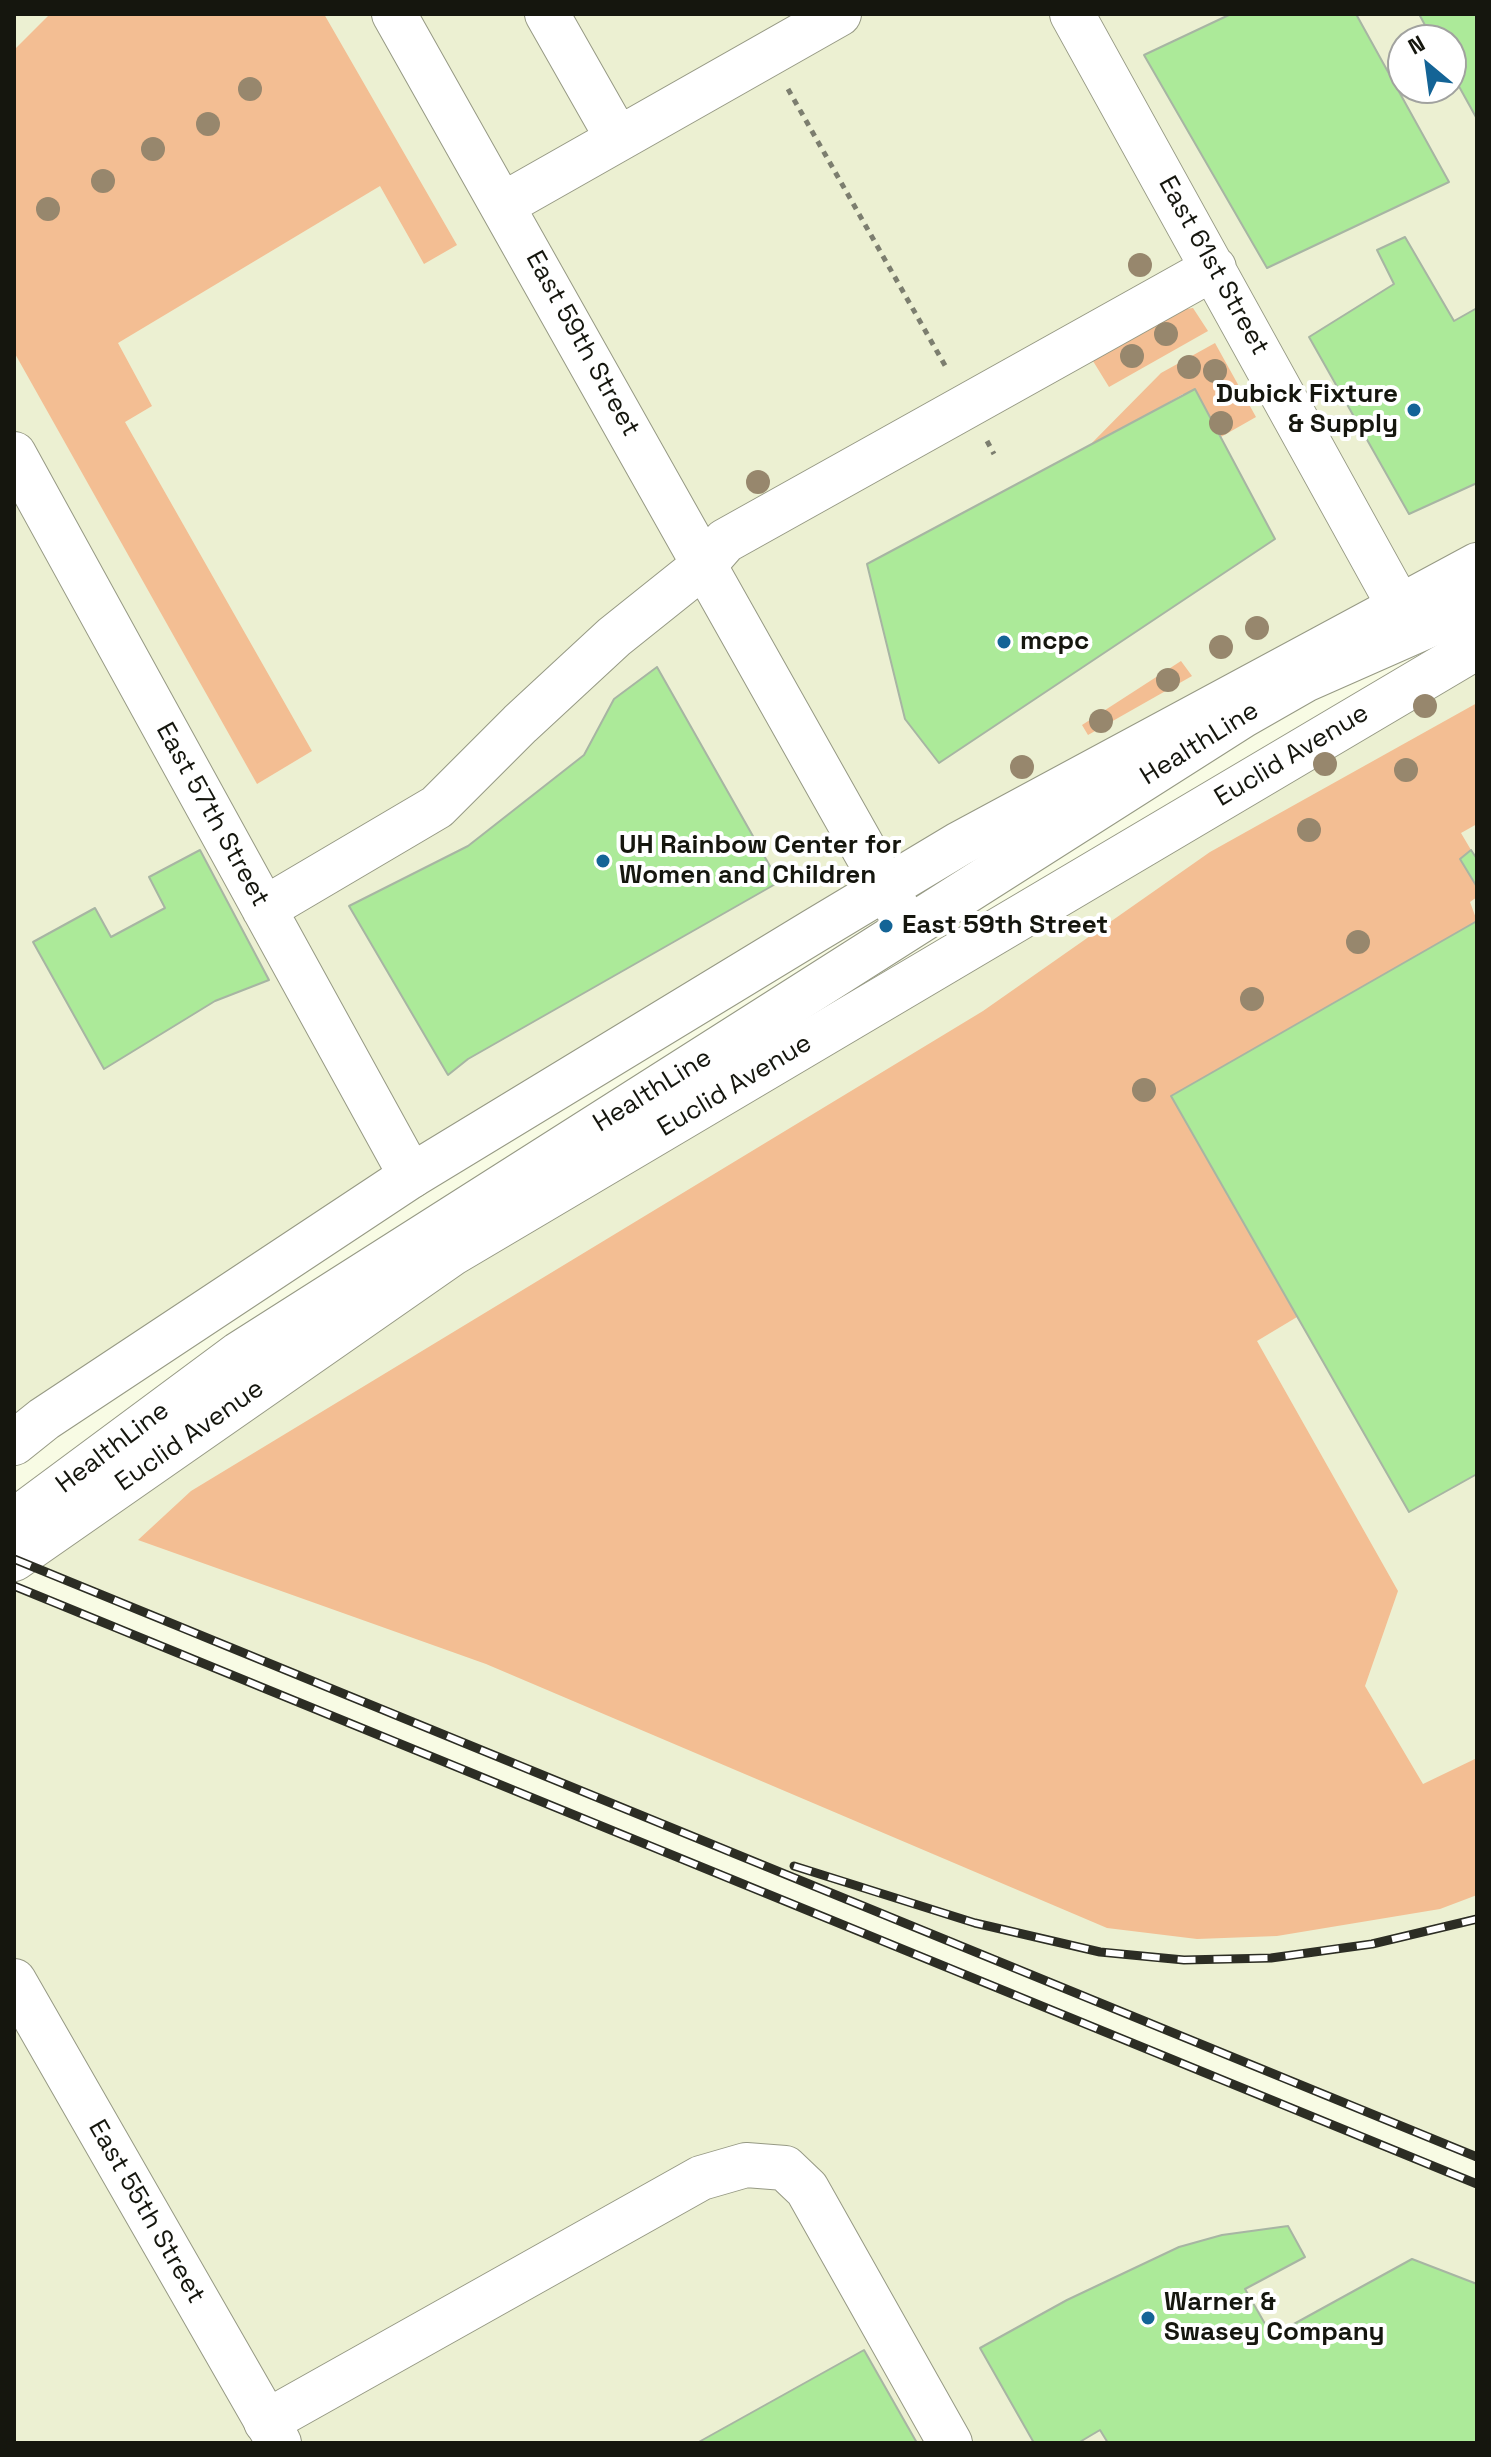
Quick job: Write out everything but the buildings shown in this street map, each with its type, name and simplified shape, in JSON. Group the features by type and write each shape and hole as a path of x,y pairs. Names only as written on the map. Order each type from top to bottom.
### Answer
{"main road":[{"name":"East 59th Street","path":"394,14 504,204 932,969"},
{"path":"547,14 618,139"},
{"path":"504,204 839,14"},
{"name":"East 61st Street","path":"1072,14 1398,604"},
{"path":"264,909 437,807 614,637 704,565 725,541 1214,268"},
{"name":"East 57th Street","path":"14,454 411,1176"},
{"path":"24,1427 411,1176 959,844 1398,604 1477,565"},
{"name":"HealthLine","path":"14,1521 239,1354 1305,680 1398,604"},
{"name":"HealthLine","path":"1305,680 1477,604"},
{"name":"Euclid Avenue","path":"14,1559 453,1253 1477,647"},
{"name":"East 55th Street","path":"14,1981 272,2432"},
{"path":"272,2432 701,2178 746,2165 785,2168 807,2189 950,2443"}],"path":[{"path":"786,85 994,454"}],"shaded area":[{"path":"14,14 1477,14 1477,565 959,844 14,1443"},
{"path":"50,14 324,14 457,245 424,264 380,186 118,343 152,406 125,422 312,751 257,784 14,352 14,50"},
{"path":"1193,308 1208,331 1109,387 1093,361 1179,310"},
{"path":"1215,343 1256,417 1212,442 1183,394 1084,451 1161,373"},
{"path":"1477,647 1477,2157 494,1753 14,1561 453,1253"},
{"path":"1181,661 1192,676 1088,735 1082,725"},
{"path":"1477,703 1477,824 1461,833 1471,850 1460,859 1477,887 1477,897 1470,902 1477,921 1171,1096 1297,1317 1257,1341 1398,1591 1365,1686 1423,1784 1477,1758 1477,1895 1440,1909 1277,1936 1197,1939 1107,1928 486,1664 138,1540 191,1491 983,1011 1210,852"},
{"path":"14,1586 1477,2184 1477,2443 14,2443"}],"railway":[{"path":"14,1559 1477,2157"},
{"path":"14,1586 1477,2184"},
{"path":"794,1866 975,1923 1100,1952 1184,1960 1271,1958 1372,1944 1477,1919"}],"place":[{"name":"Dubick Fixture & Supply","path":"1414,410"},
{"name":"mcpc","path":"1004,642"},
{"name":"UH Rainbow Center for Women and Children","path":"603,861"},
{"name":"East 59th Street","path":"886,926"},
{"name":"Warner & Swasey Company","path":"1148,2318"}]}
